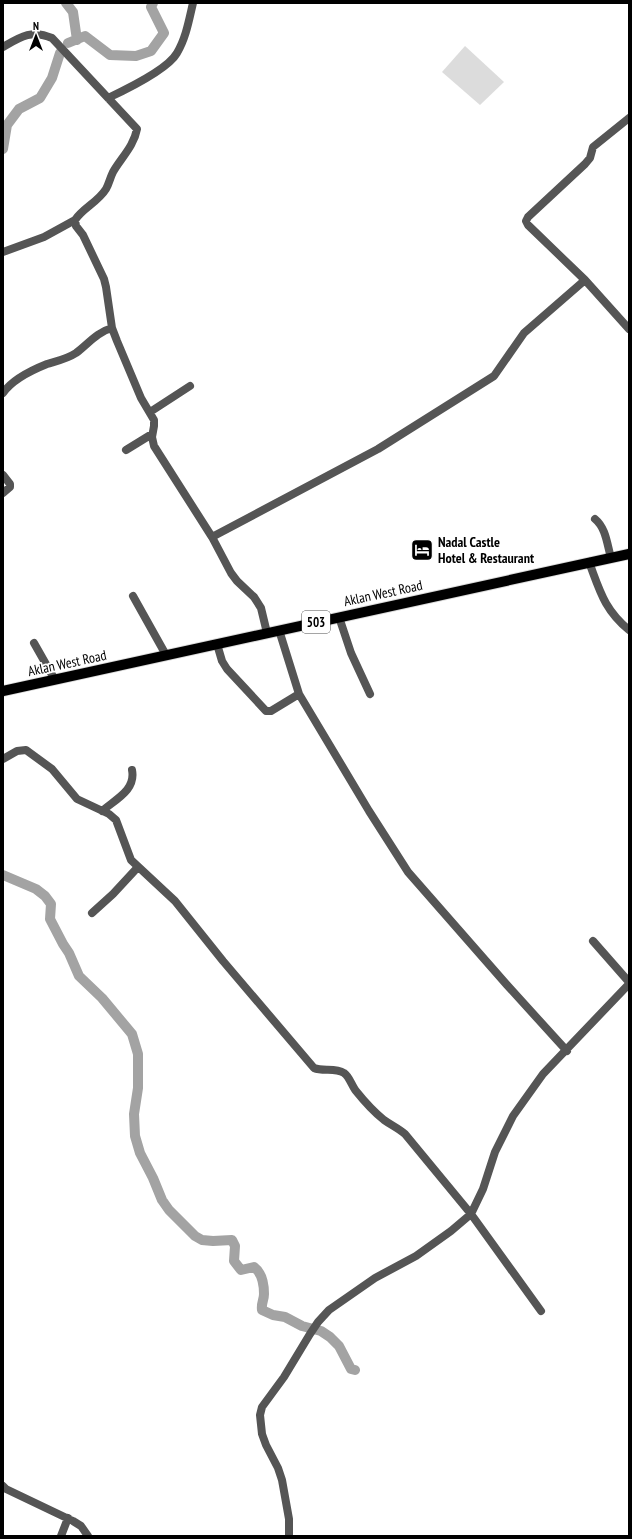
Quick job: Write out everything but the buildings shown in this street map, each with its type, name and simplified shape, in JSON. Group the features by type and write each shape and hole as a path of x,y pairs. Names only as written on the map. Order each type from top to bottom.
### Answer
{"main road":[{"name":"Aklan West Road","path":"3,691 629,554"}],"street":[{"path":"108,98 137,85 177,54 184,37 193,3"},
{"path":"3,47 30,34 38,33 52,38 137,129 135,138 112,174 106,189 96,200 74,220 44,237 3,252"},
{"path":"629,118 593,147 590,158 586,164 526,219 528,225 585,280 629,330"},
{"path":"74,220 104,279 112,328 138,391 154,420 152,434 154,446 212,537 231,573 237,581 254,597 261,608 267,633"},
{"path":"212,537 378,448 494,376 524,333 585,280"},
{"path":"3,393 7,388 33,370 62,360 76,353 100,333 112,328"},
{"path":"150,412 190,386"},
{"path":"126,450 152,434"},
{"path":"3,475 10,484 10,487 3,494"},
{"path":"595,519 603,528 611,558"},
{"path":"589,562 605,604 629,630"},
{"path":"133,596 166,655"},
{"path":"339,617 351,654 370,694"},
{"path":"279,630 299,694 369,811 408,872 567,1051"},
{"path":"34,643 55,680"},
{"path":"217,644 222,661 227,670 266,711 271,711 299,694"},
{"path":"3,759 17,751 26,750 52,769 77,799 102,811 116,820 131,860 175,901 223,961 314,1068 346,1073 351,1083 366,1102 384,1120 397,1127 404,1134 471,1214 541,1311"},
{"path":"102,811 128,790 134,778 132,770"},
{"path":"92,913 113,894 138,867"},
{"path":"289,1536 289,1519 282,1480 262,1434 260,1415 262,1407 284,1376 318,1322 330,1310 375,1278 416,1256 451,1231 471,1214 483,1189 495,1152 513,1116 543,1074 567,1051 629,983 593,941"},
{"path":"3,1486 6,1490 68,1518 81,1526 88,1536"},
{"path":"61,1536 68,1518"}],"shaded area":[{"path":"465,46 504,82 480,105 442,72"}],"waterway":[{"path":"66,3 73,12 77,40"},
{"path":"68,43 85,36 110,55 136,56 151,51 164,33 151,7 153,3"},
{"path":"3,149 7,125 19,109 40,98 52,78 60,53"},
{"path":"3,875 36,889 45,896 51,904 50,919 69,953 79,976 102,998 132,1034 138,1054 138,1088 134,1114 135,1136 140,1153 162,1200 169,1210 195,1236 202,1240 232,1240 235,1246 234,1261 241,1270 254,1267 261,1276 264,1291 262,1310 273,1315 285,1317 302,1326 321,1331 339,1346 351,1369 355,1370"}],"place":[{"name":"Nadal Castle Hotel & Restaurant","path":"422,550"}]}
